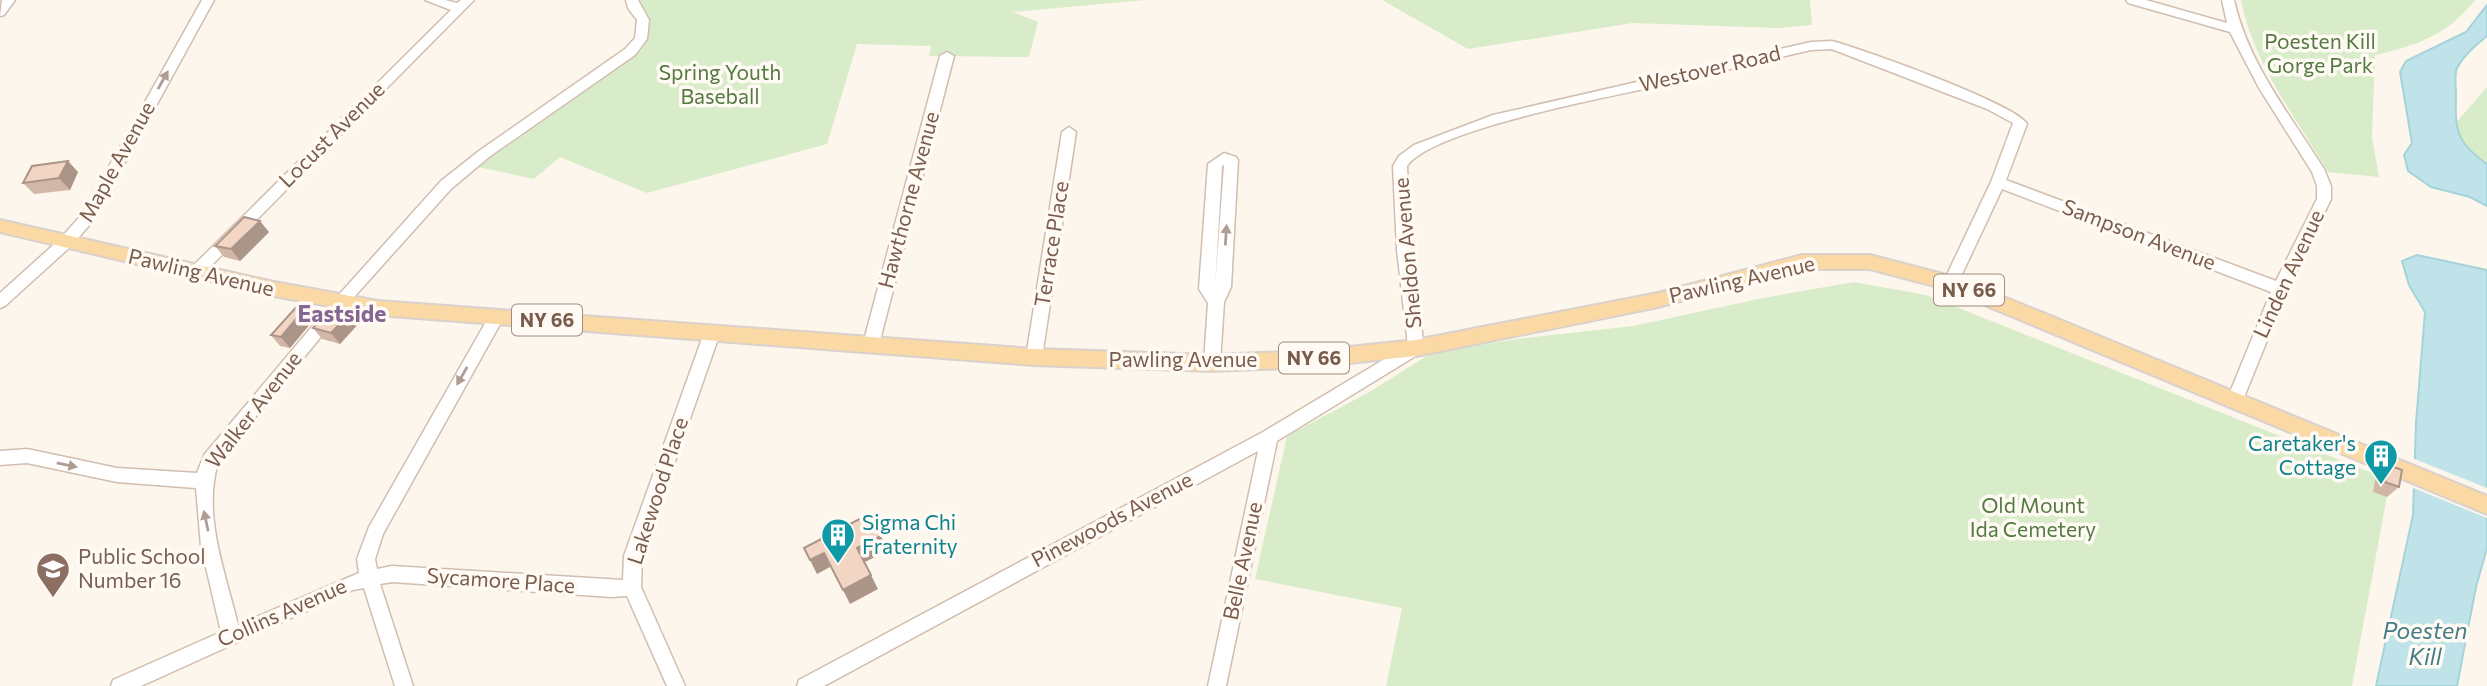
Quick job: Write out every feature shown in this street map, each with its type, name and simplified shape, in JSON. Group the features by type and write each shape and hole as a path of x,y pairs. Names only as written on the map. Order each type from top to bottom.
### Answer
{"main road":[{"name":"Pawling Avenue","path":"0,226 65,243 378,308 1034,357 1212,363 1310,359 1416,348 1645,303 1802,262 1870,262 1951,283 2487,505"}],"street":[{"path":"0,12 9,0"},
{"name":"Maple Avenue","path":"0,302 65,243 88,217 208,0"},
{"path":"431,0 463,4"},
{"name":"Walker Avenue","path":"231,635 203,505 204,472 209,460 341,302 446,185 484,154 630,52 641,38 643,20 634,8 632,0"},
{"path":"2133,0 2234,29"},
{"name":"Linden Avenue","path":"2228,0 2234,29 2324,186 2324,199 2280,289 2234,402"},
{"name":"Locust Avenue","path":"197,271 463,4"},
{"name":"Westover Road","path":"1404,159 1419,148 1499,118 1823,44 1926,79 2014,117 2020,124 1998,182"},
{"name":"Hawthorne Avenue","path":"871,344 947,56"},
{"name":"Terrace Place","path":"1034,357 1069,132"},
{"path":"1212,363 1216,302 1223,286 1231,160 1224,158 1214,164 1207,289 1216,302"},
{"name":"Sheldon Avenue","path":"1404,159 1400,166 1404,250 1416,348"},
{"path":"1951,283 1998,182"},
{"name":"Sampson Avenue","path":"1998,182 2280,289"},
{"name":"Collins Avenue","path":"120,686 231,635 369,577 366,559 375,532 496,317"},
{"name":"Lakewood Place","path":"676,686 632,587 632,556 712,333"},
{"name":"Pinewoods Avenue","path":"806,686 1269,437 1416,348"},
{"name":"Belle Avenue","path":"1217,686 1269,437"},
{"path":"0,458 27,456 117,475 204,481"},
{"name":"Sycamore Place","path":"369,577 392,574 611,589 632,587"},
{"path":"369,577 404,686"}],"green space":[{"name":"Spring Youth Baseball","path":"639,0 1146,0 1013,12 1038,22 1029,57 929,56 931,46 857,44 827,144 647,193 560,157 534,179 478,167 642,50 647,25"},
{"path":"1382,0 1810,0 1812,25 1777,28 1633,23 1468,49"},
{"name":"Poesten Kill Gorge Park","path":"2241,0 2475,0 2442,31 2418,43 2375,55 2372,137 2379,177 2328,172 2265,68 2255,46"},
{"path":"2487,87 2487,163 2447,133"},
{"name":"Old Mount Ida Cemetery","path":"1854,282 1926,295 2390,480 2352,686 1386,686 1402,608 1255,579 1287,436 1371,391 1433,352 1633,326"}],"water":[{"path":"2487,5 2487,36 2463,59 2455,77 2457,127 2463,142 2487,164 2487,206 2470,197 2431,187 2408,171 2404,155 2412,143 2400,72 2406,61 2466,32"},
{"name":"Poesten Kill","path":"2417,255 2487,270 2487,548 2476,587 2457,686 2376,686 2413,515 2416,423 2425,312 2409,285 2402,261"}],"pier":[{"path":"2412,458 2487,488 2487,518 2411,487"}],"building":[{"path":"68,161 59,178 23,183 32,166"},
{"path":"244,217 260,221 231,249 215,246"},
{"path":"299,304 307,306 281,337 271,335"},
{"path":"339,308 352,311 331,333 313,328 328,311 335,313"},
{"path":"2388,465 2402,470 2399,487 2385,482"},
{"path":"869,514 881,536 857,548 871,575 843,590 824,553 810,560 804,548"}],"place":[{"name":"Caretaker's Cottage","path":"2381,486"},
{"name":"Sigma Chi Fraternity","path":"838,565"},
{"name":"Public School Number 16","path":"53,599"}],"district":[{"name":"Eastside","path":"342,314"}]}
